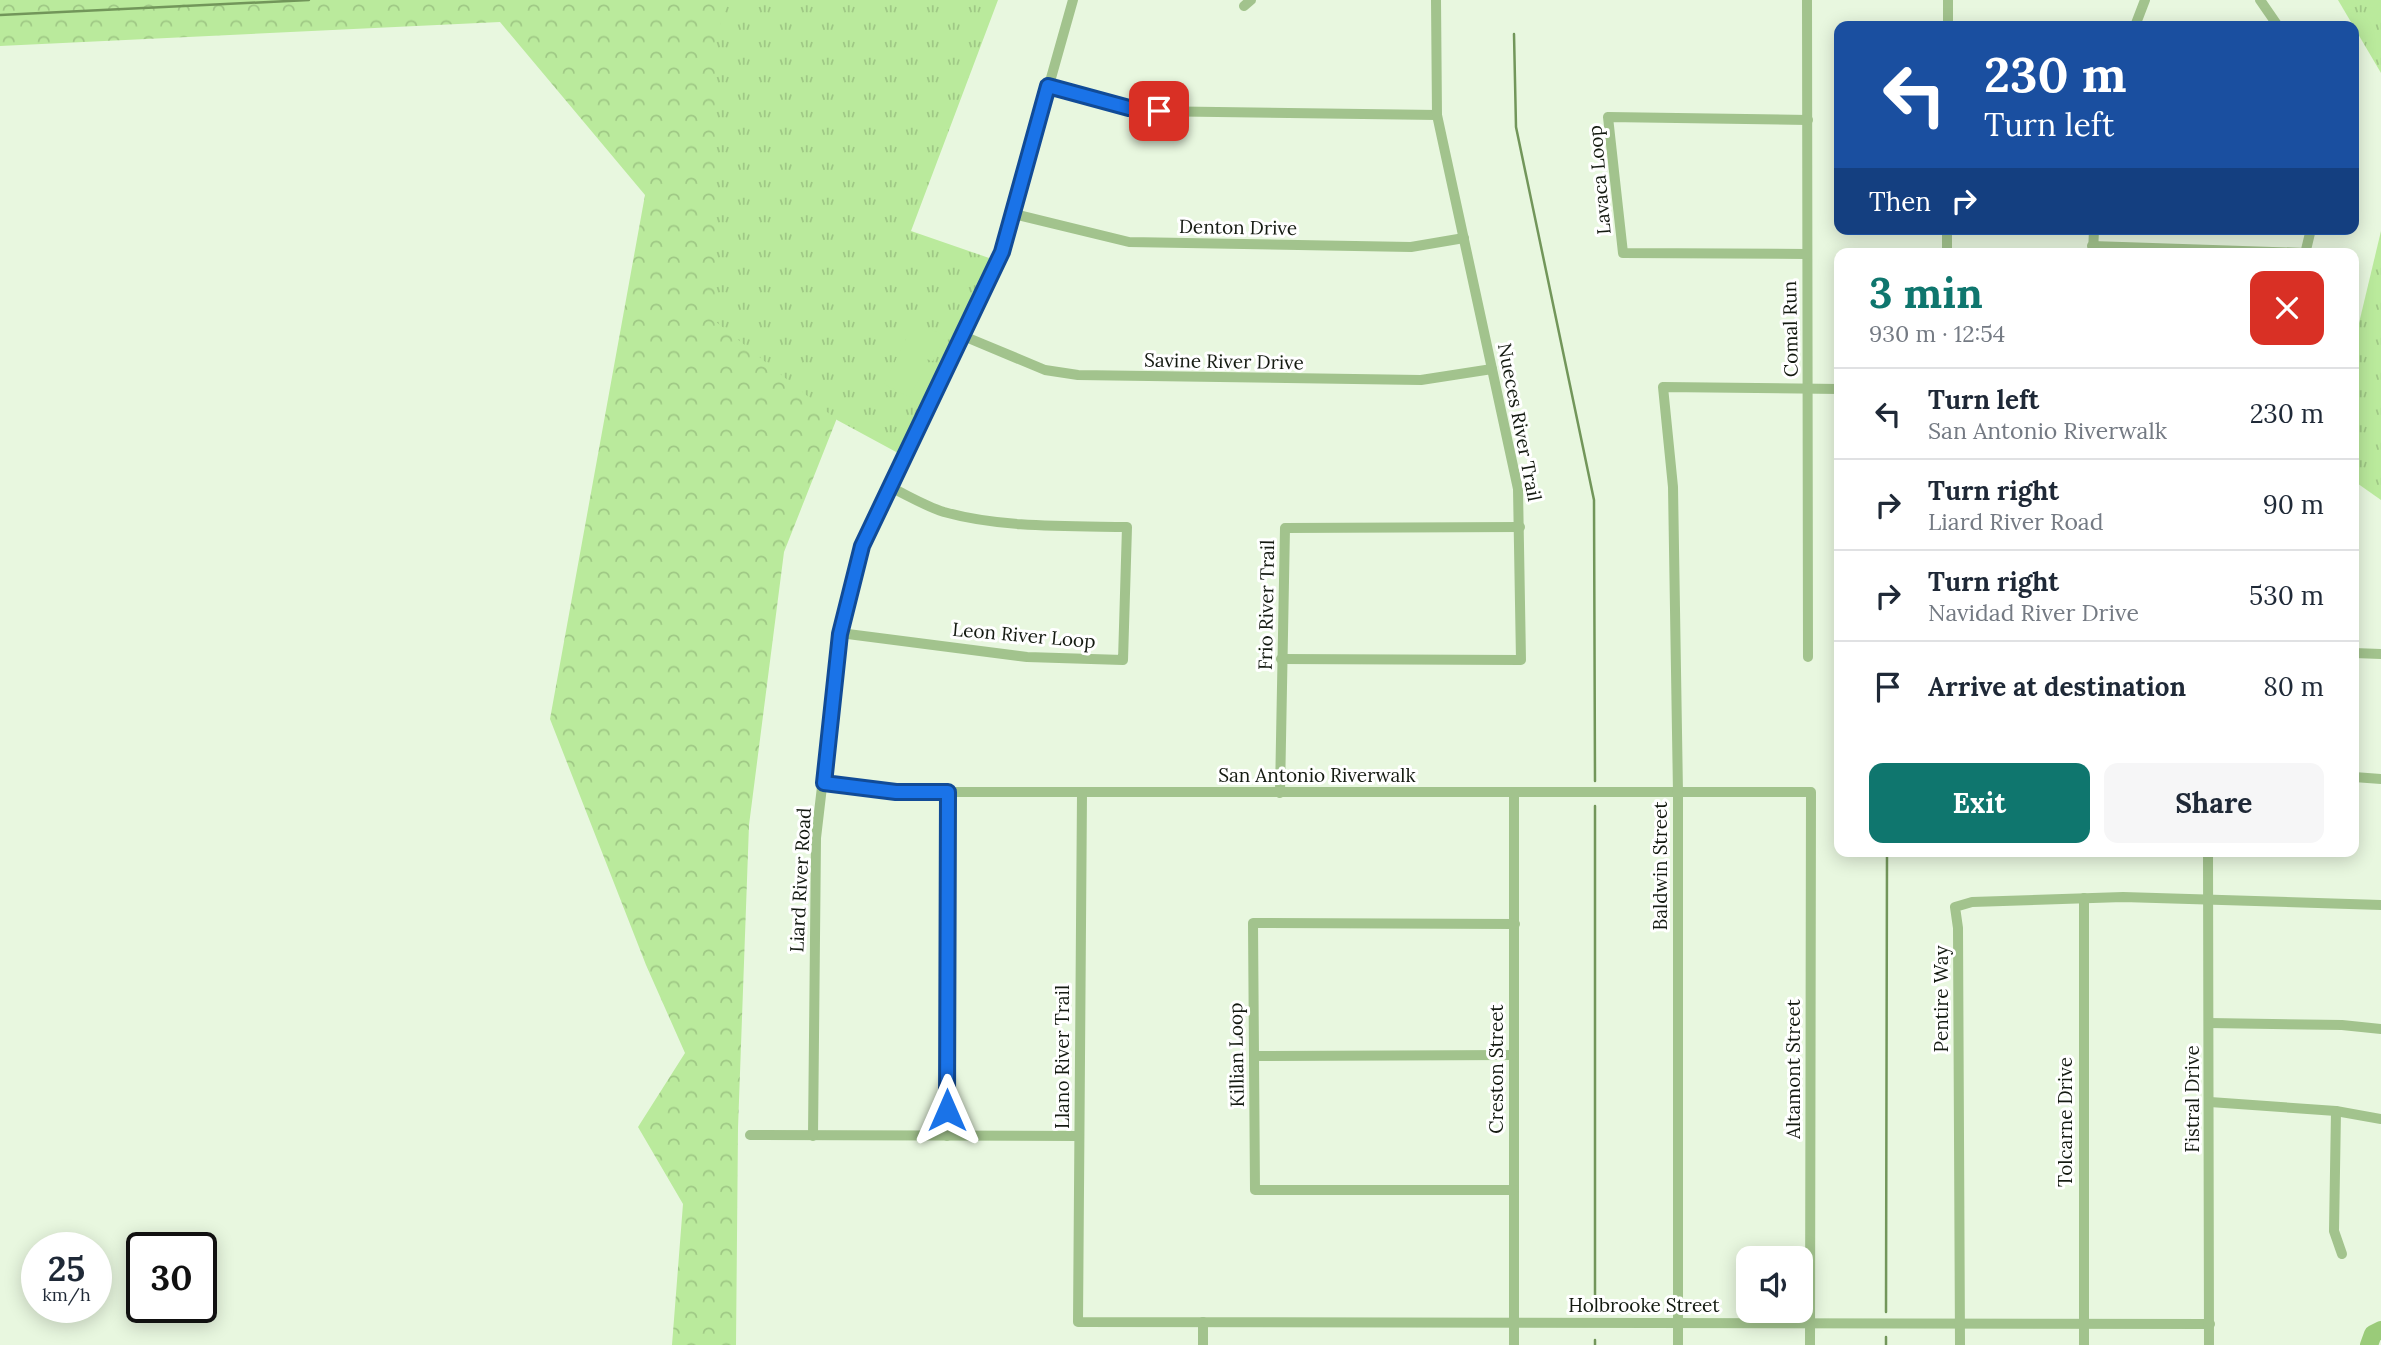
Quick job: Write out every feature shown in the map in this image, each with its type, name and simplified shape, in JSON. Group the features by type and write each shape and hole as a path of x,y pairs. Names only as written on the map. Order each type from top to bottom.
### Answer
{"street":[{"name":"Liard River Road","path":"813,1136 814,888 840,634 862,546 992,275 1014,214 1073,0"},
{"name":"Nueces River Trail","path":"1281,659 1521,660 1518,489 1437,115 1436,0"},
{"name":"Comal Run","path":"1807,0 1808,657"},
{"path":"1948,0 1948,21"},
{"path":"2137,21 2145,0"},
{"path":"2260,0 2275,21"},
{"path":"1048,86 1144,111 1437,115"},
{"name":"Lavaca Loop","path":"1806,254 1623,253 1608,117 1808,120"},
{"name":"Denton Drive","path":"1014,214 1129,242 1411,247 1464,238"},
{"name":"Savine River Drive","path":"961,335 1045,370 1077,375 1421,380 1492,369"},
{"name":"Baldwin Street","path":"1678,1345 1678,793 1673,486 1663,387 1808,388"},
{"path":"1808,388 1834,389"},
{"name":"Leon River Loop","path":"840,634 1027,657 1123,660 1127,527 1065,526 943,512 890,487"},
{"name":"Frio River Trail","path":"1280,793 1285,528 1520,527"},
{"path":"2359,653 2381,654"},
{"path":"2359,777 2381,779"},
{"name":"San Antonio Riverwalk","path":"824,783 896,792 1811,793"},
{"path":"947,1136 948,792"},
{"name":"Llano River Trail","path":"1078,1322 1082,793"},
{"name":"Creston Street","path":"1514,793 1514,1345"},
{"name":"Altamont Street","path":"1810,1246 1811,793"},
{"name":"Fistral Drive","path":"2208,857 2209,1345"},
{"name":"Pentire Way","path":"1960,1345 1958,928 1955,907 1972,902 2084,898 2381,905"},
{"name":"Tolcarne Drive","path":"2084,898 2084,1345"},
{"name":"Killian Loop","path":"1514,1190 1255,1191 1253,923 1515,924"},
{"path":"2209,1023 2342,1024 2381,1029"},
{"path":"1254,1056 1512,1055"},
{"path":"2210,1102 2336,1111 2381,1119"},
{"path":"2336,1111 2334,1231 2342,1254"},
{"path":"750,1135 1079,1136"},
{"name":"Holbrooke Street","path":"1078,1322 1736,1323"},
{"path":"1203,1322 1203,1345"},
{"name":"Altamont Street","path":"1810,1323 1810,1345"},
{"name":"Holbrooke Street","path":"1810,1323 2210,1324"}],"green space":[{"path":"0,0 914,0 911,231 784,552 749,825 738,1128 736,1345 672,1345 683,1204 638,1127 685,1053 646,965 550,719 645,195 500,22 0,46"},
{"path":"728,0 998,0 911,231 992,259 898,453 837,420 715,321 715,40"},
{"path":"2338,0 2381,0 2381,73 2359,36 2359,21 2350,21"},
{"path":"2381,231 2381,500 2359,485 2359,323"},
{"path":"922,325 945,336 933,361 926,359 921,376 909,397 884,384 908,335 917,335"}],"waterway":[{"path":"0,15 309,0"},
{"path":"1514,34 1516,127 1594,500 1595,781"},
{"path":"1595,806 1595,1307"},
{"path":"1886,1312 1887,857"},
{"path":"2369,1345 2373,1334 2381,1330"},
{"path":"1886,1337 1886,1345"},
{"path":"1595,1340 1595,1345"}],"route":[{"path":"947,1110 948,792 896,792 824,783 840,634 862,546 1002,252 1048,86 1129,108 1159,111"}]}
